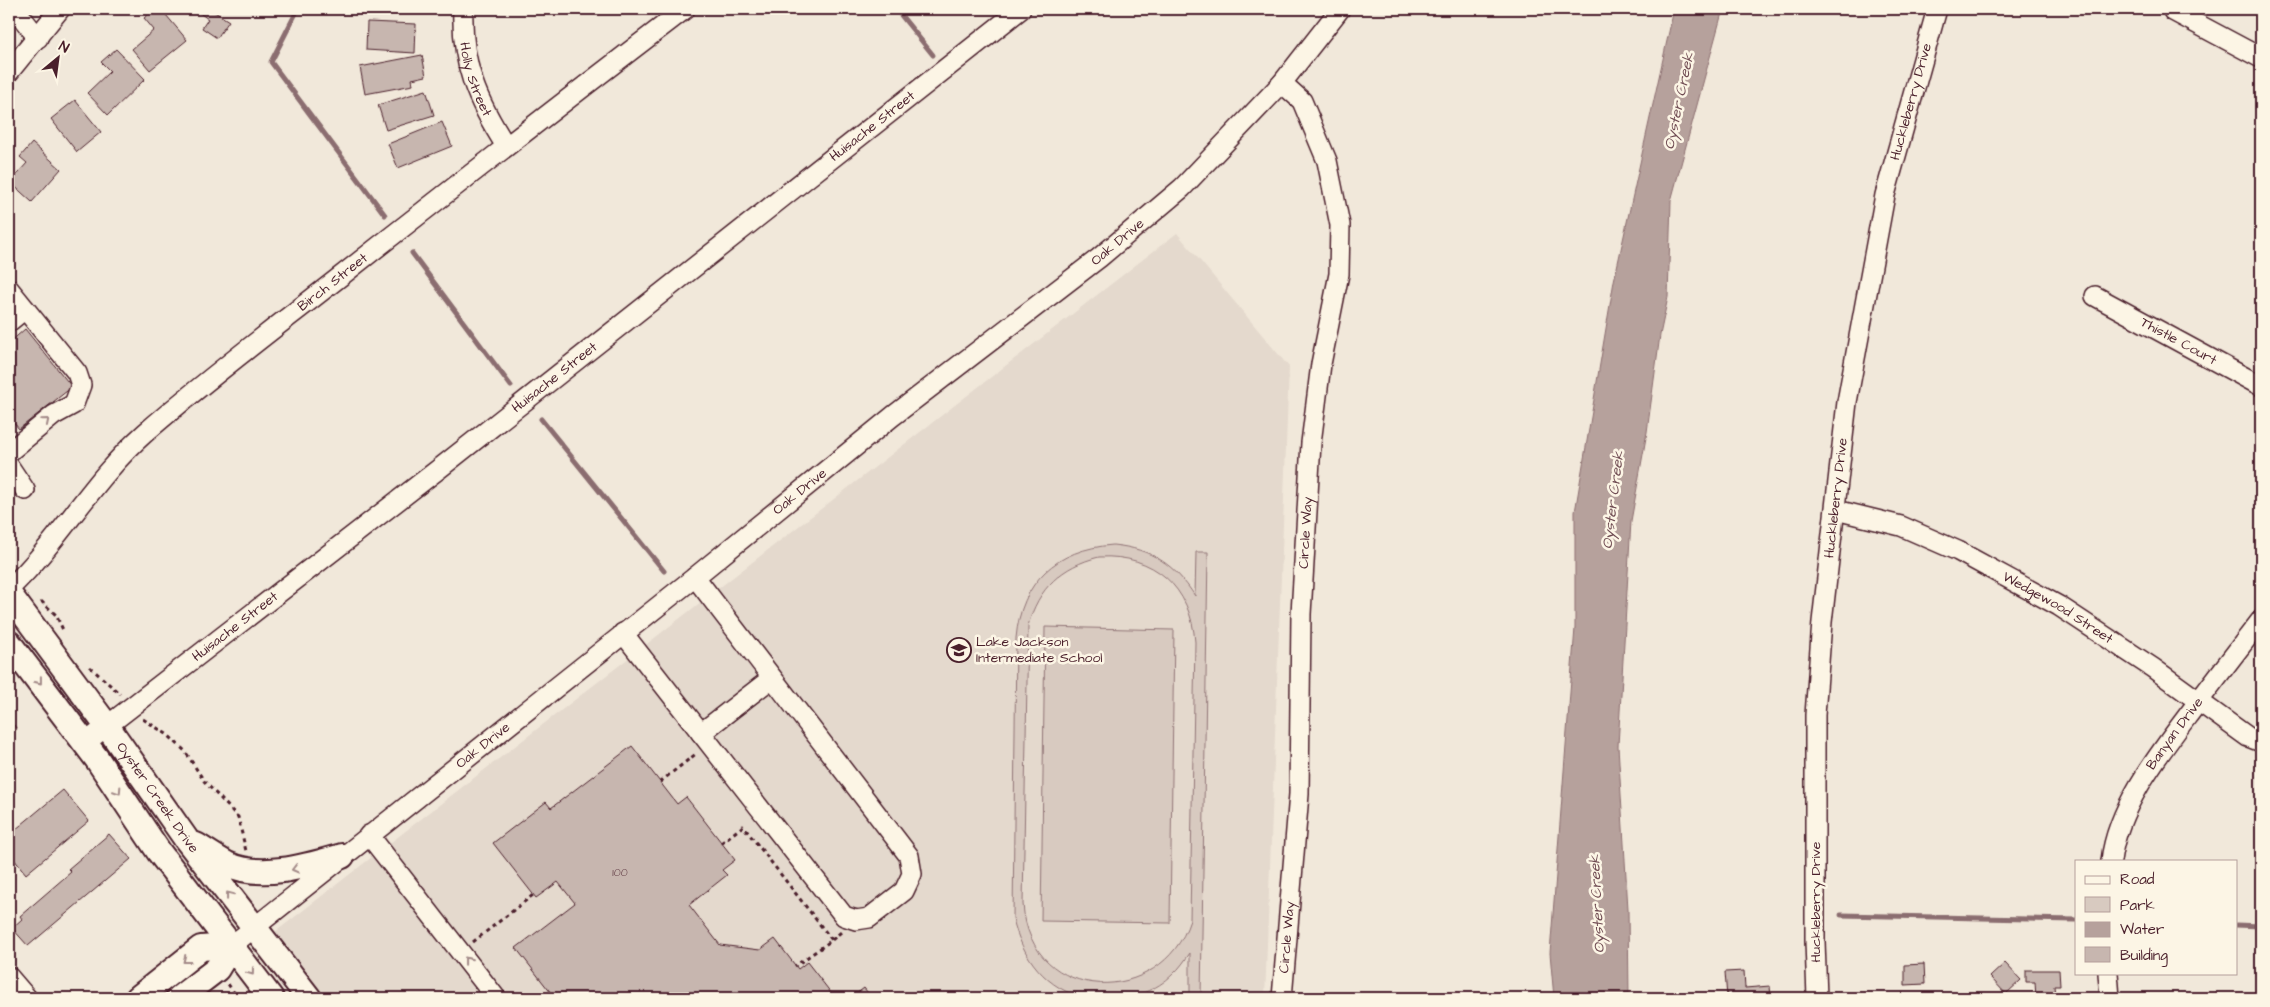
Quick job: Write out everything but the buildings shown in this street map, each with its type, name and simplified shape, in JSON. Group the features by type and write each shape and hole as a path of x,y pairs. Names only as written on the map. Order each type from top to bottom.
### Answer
{"main road":[{"name":"Oyster Creek Drive","path":"9,594 107,726 186,839 309,998"},
{"name":"Oyster Creek Drive","path":"9,643 85,743 158,852 271,998"},
{"path":"186,839 228,864 244,869 287,871 342,856"},
{"path":"138,998 201,948 231,946"},
{"name":"Oak Drive","path":"179,998 217,969 231,946"}],"street":[{"path":"15,9 38,38"},
{"path":"9,72 60,9"},
{"name":"Holly Street","path":"464,9 462,34 470,72 482,106 506,146"},
{"name":"Birch Street","path":"9,589 56,538 98,484 142,436 194,392 506,146 685,9"},
{"name":"Huisache Street","path":"85,743 440,468 1022,9"},
{"name":"Oak Drive","path":"231,946 694,577 885,422 1099,258 1167,201 1182,188 1282,83 1340,9"},
{"name":"Huckleberry Drive","path":"1817,998 1815,941 1815,715 1822,622 1847,402 1883,204 1937,9"},
{"path":"2173,11 2261,58"},
{"name":"Circle Way","path":"1282,83 1302,101 1327,161 1340,225 1339,274 1321,364 1307,489 1301,614 1299,794 1282,998"},
{"path":"9,289 77,373 81,385 74,404 54,415 9,452"},
{"name":"Thistle Court","path":"2095,296 2261,386"},
{"path":"9,322 25,309"},
{"path":"9,466 25,490"},
{"name":"Wedgewood Street","path":"1836,510 1901,526 1958,551 2059,606 2153,668 2248,737 2261,742"},
{"path":"623,633 844,916 856,920 868,918 904,891 912,874 910,856 694,577"},
{"name":"Banyan Drive","path":"2111,860 2123,820 2138,788 2159,754 2261,620"},
{"path":"705,739 772,678"},
{"path":"369,835 496,998"},
{"path":"2108,974 2110,998"},
{"path":"9,977 27,998"}],"path":[{"path":"660,782 705,739"},
{"path":"721,843 743,826 832,940 795,966"},
{"path":"461,952 533,895"}],"shaded area":[{"name":"Lake Jackson Intermediate School","path":"1177,233 1289,367 1265,998 325,998 274,933"}],"green space":[{"path":"1113,545 1151,554 1179,575 1195,596 1196,552 1208,552 1201,998 1190,998 1190,953 1178,969 1166,980 1152,989 1136,995 1119,998 1087,998 1073,994 1048,980 1038,970 1022,946 1013,918 1016,638 1019,618 1025,600 1045,572 1059,561 1074,553","holes":["1099,557 1137,561 1152,568 1166,578 1177,590 1186,605 1192,622 1195,642 1190,920 1175,949 1154,969 1127,980 1099,983 1072,977 1048,962 1031,938 1023,904 1028,626 1038,600 1053,581 1063,573 1074,566"]},
{"path":"1045,627 1174,630 1170,923 1041,921"}],"water":[{"name":"Oyster Creek","path":"1674,9 1723,9 1671,201 1668,297 1660,335 1647,432 1631,521 1618,746 1628,909 1629,998 1554,998 1550,953 1575,628 1575,512 1614,281"}],"waterway":[{"path":"298,9 271,62 385,215"},
{"path":"896,9 933,55"},
{"path":"412,253 511,386"},
{"path":"541,419 664,571"},
{"path":"1841,915 2075,920"},
{"path":"2238,925 2261,926"}],"place":[{"name":"Lake Jackson Intermediate School","path":"959,650"}]}
